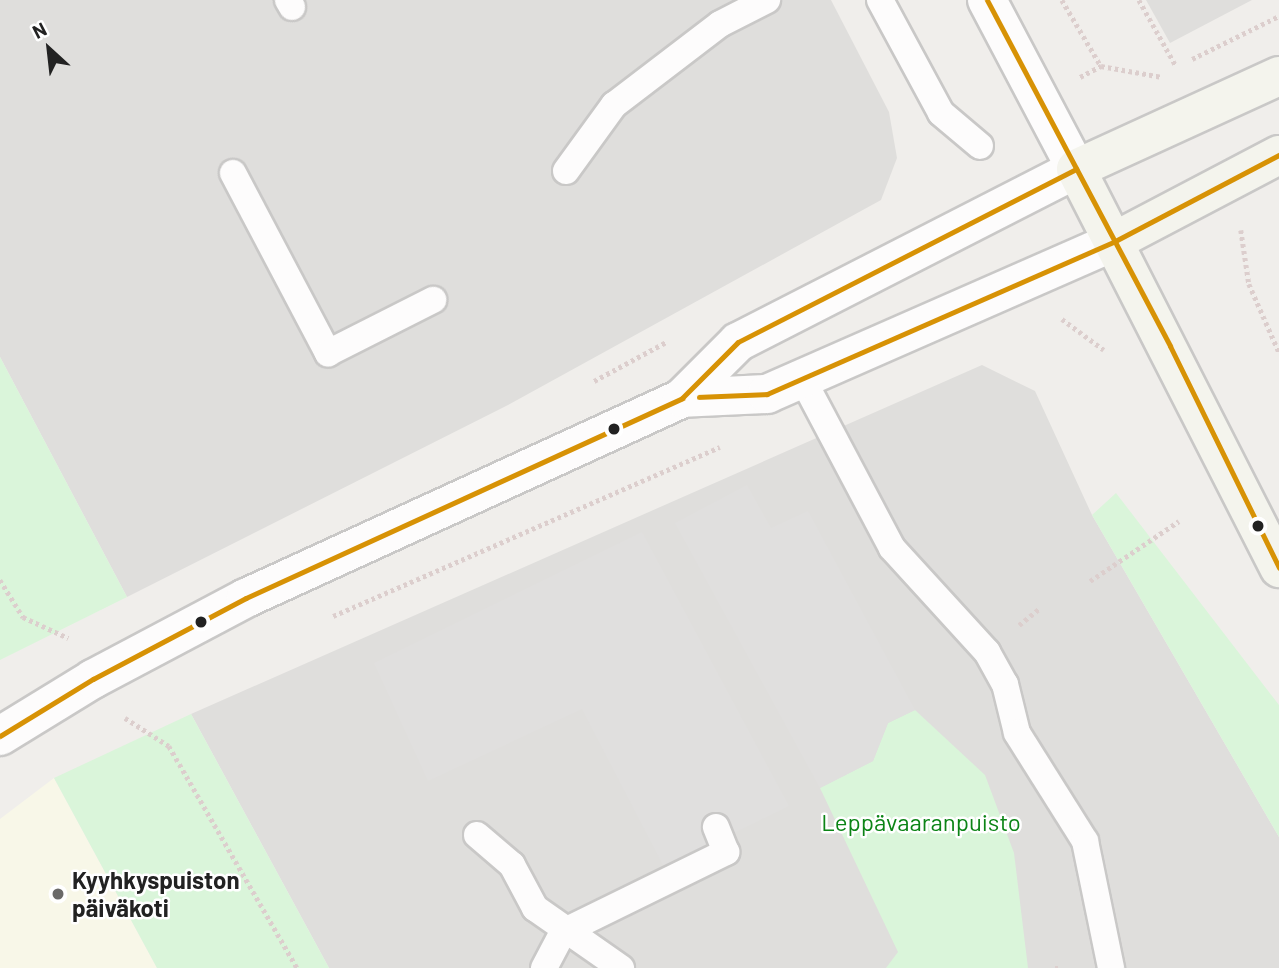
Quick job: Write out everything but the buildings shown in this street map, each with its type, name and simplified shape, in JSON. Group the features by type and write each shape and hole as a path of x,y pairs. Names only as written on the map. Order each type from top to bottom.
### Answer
{"main road":[{"path":"1279,76 1076,169 1115,241 1279,568"},
{"path":"1115,241 1279,155"}],"street":[{"path":"0,736 93,679 246,598 682,398 738,342 1076,169 987,0"},
{"path":"682,398 767,394 1115,241"}],"lane":[{"path":"566,171 614,105 720,24 767,0"},
{"path":"880,0 941,113 980,146"},
{"path":"233,173 328,353 433,300"},
{"path":"802,378 892,548 986,652 1004,684 1017,733 1051,795 1085,841 1111,968"},
{"path":"544,968 563,932 726,852 716,827"},
{"path":"477,835 512,865 535,908 563,932 621,968"}],"path":[{"path":"1139,0 1175,66"},
{"path":"1160,74 1279,16"},
{"path":"1048,316 1070,322 1104,350"},
{"path":"325,619 732,442"},
{"path":"1090,581 1179,521"},
{"path":"0,580 23,617 71,639"},
{"path":"111,710 169,746 297,968"},
{"path":"1055,968 1062,968"}],"shaded area":[{"path":"0,0 831,0 889,112 897,158 881,200 508,405 127,597 0,357"},
{"path":"1146,0 1252,0 1170,43"},
{"path":"982,365 1035,391 1092,515 1279,837 1279,968 329,968 191,714"},
{"path":"747,485 771,528 808,511 915,710 888,723 873,761 820,788 675,523"},
{"path":"642,532 789,806 664,867 582,709 428,781 374,663"},
{"name":"Kyyhkyspuiston päiväkoti","path":"54,778 157,968 0,968 0,819"}],"green space":[{"path":"0,357 127,597 0,660"},
{"path":"1116,493 1279,705 1279,837 1092,515"},
{"name":"Leppävaaranpuisto","path":"915,710 985,775 1014,853 1028,968 886,968 898,952 820,788 873,761 888,723"},
{"path":"191,714 329,968 157,968 54,778"}],"transit line":[{"path":"987,0 1170,346 1279,568"},
{"path":"699,397 767,394 1115,241 1279,155"},
{"path":"0,736 93,679 246,598 682,398 738,342 1076,169"}],"place":[{"name":"Kyyhkyspuiston päiväkoti","path":"58,894"}]}
